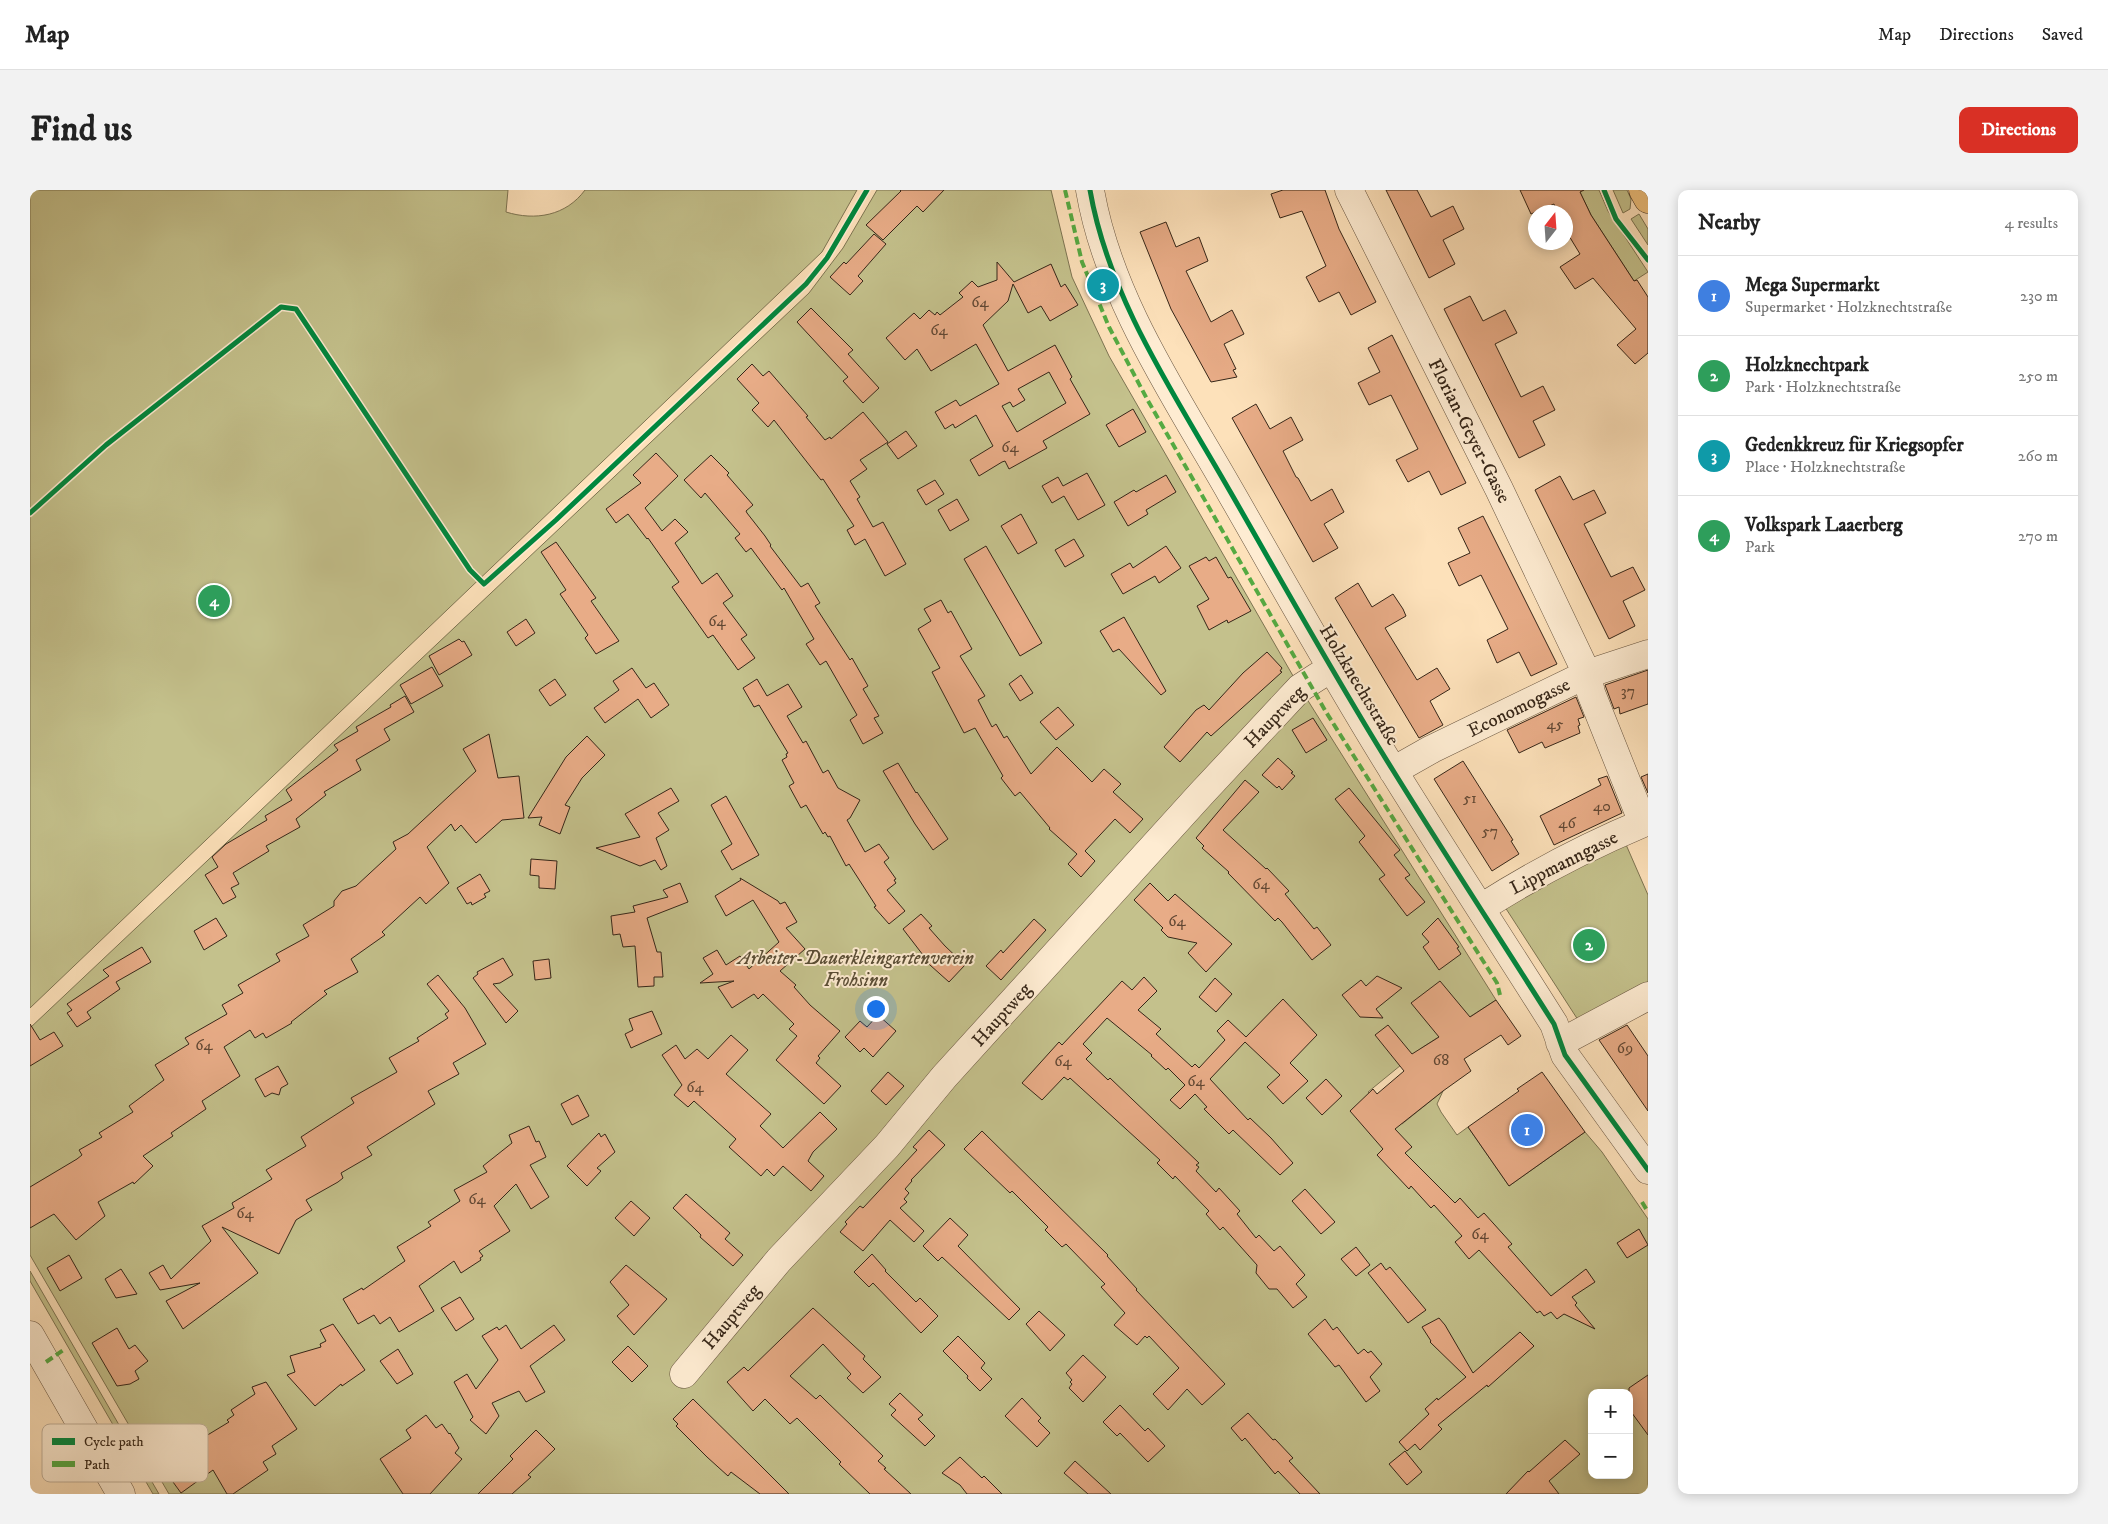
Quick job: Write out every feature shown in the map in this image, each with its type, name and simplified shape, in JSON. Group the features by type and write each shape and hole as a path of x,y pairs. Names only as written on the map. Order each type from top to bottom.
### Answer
{"main road":[{"path":"1643,190 1648,199"}],"street":[{"name":"Holzknechtstraße","path":"1090,190 1098,228 1108,261 1128,308 1158,366 1331,668 1393,771 1554,1024 1565,1055 1648,1170"},
{"name":"Florian-Geyer-Gasse","path":"1349,190 1498,488 1587,674 1591,693 1646,822"},
{"name":"Economogasse","path":"1393,771 1432,749 1587,674 1648,654"},
{"name":"Hauptweg","path":"684,1374 779,1260 887,1146 944,1077 1201,794 1300,688 1331,668"},
{"name":"Lippmanngasse","path":"1481,908 1572,855 1646,822"},
{"path":"1560,1043 1648,996"},
{"path":"30,1335 38,1367 75,1424"},
{"path":"113,1482 121,1494"}],"green space":[{"path":"30,190 508,190 506,212 517,215 539,216 559,211 569,206 585,190 857,190 822,252 30,1008"},
{"name":"Arbeiter-Dauerkleingartenverein Frohsinn","path":"877,190 1051,190 1072,277 1109,356 1300,688 1496,1000 1423,1047 1368,1092 1402,1124 1443,1091 1437,1104 1441,1112 1457,1135 1468,1127 1509,1186 1585,1132 1602,1152 1648,1219 1648,1494 169,1494 162,1482 208,1482 208,1424 128,1424 30,1255 30,1028 809,293 843,248"},
{"path":"1579,190 1599,190 1608,211 1648,272 1634,281 1591,215"},
{"path":"1613,190 1627,190 1631,199 1630,209 1623,213"},
{"path":"1639,214 1648,229 1648,245 1631,219"},
{"path":"1624,840 1648,895 1648,985 1580,1023 1503,904"},
{"path":"30,1271 119,1424 113,1424 30,1281"},
{"path":"146,1482 152,1482 159,1494 153,1494"}],"building":[{"path":"900,190 944,190 923,212 917,206 883,240 866,225"},
{"path":"1283,190 1325,190 1339,229 1376,302 1351,315 1339,292 1319,302 1306,277 1326,266 1302,211 1280,218 1271,194"},
{"path":"1386,190 1417,190 1431,217 1453,206 1464,229 1443,240 1455,264 1429,278"},
{"path":"1520,190 1584,190 1580,192 1591,215 1634,281 1637,280 1648,297 1648,353 1635,364 1617,345 1636,329 1593,278 1575,289 1560,267 1580,254 1573,242 1573,205 1528,205 1528,207"},
{"path":"1166,222 1176,247 1199,237 1208,261 1186,271 1211,322 1232,310 1244,334 1224,344 1236,369 1233,370 1237,377 1211,382 1171,309 1140,232"},
{"path":"874,234 886,244 858,276 863,281 850,295 830,277 844,262 846,264"},
{"path":"997,262 1014,282 1051,264 1061,287 1065,284 1078,305 1050,321 1041,306 1028,313 1013,284 1008,301 983,325 1008,371 1055,345 1072,377 1070,379 1090,414 1043,441 1047,448 1009,469 1005,461 979,476 970,460 993,446 976,415 955,428 953,424 945,429 935,412 956,400 960,406 999,384 976,344 931,371 917,349 905,360 886,338 914,313 920,319 929,310 935,315 937,312 940,315 963,297 959,293 972,281 978,287 997,280","holes":["1049,372 1066,403 1017,432 1002,406 1010,402 1013,407 1025,400 1018,389"]},
{"path":"1470,296 1483,321 1505,310 1517,333 1495,344 1521,397 1543,386 1555,410 1533,421 1545,445 1519,458 1444,309"},
{"path":"811,308 853,350 848,354 879,388 863,403 843,381 848,377 797,322"},
{"path":"1392,335 1466,483 1441,495 1429,471 1408,482 1396,460 1418,449 1391,395 1369,405 1358,383 1380,372 1368,348"},
{"path":"752,364 763,376 769,371 808,416 806,417 825,440 830,437 831,439 863,412 888,442 860,460 867,469 850,481 860,497 857,499 873,527 883,522 906,564 885,576 865,539 855,545 847,530 854,526 823,479 821,480 774,420 768,427 752,410 759,403 737,379"},
{"path":"1256,404 1270,429 1291,417 1303,440 1283,451 1296,477 1311,501 1332,489 1344,512 1324,524 1338,548 1313,562 1232,418"},
{"path":"1133,409 1146,432 1119,447 1106,425"},
{"path":"906,431 917,446 898,459 887,444"},
{"path":"656,453 678,476 645,508 662,531 675,519 688,532 675,543 702,584 717,573 733,596 723,603 747,635 741,639 755,658 738,670 713,635 708,638 672,587 679,582 648,538 628,514 616,523 606,509 641,483 633,475"},
{"path":"711,455 729,473 727,475 753,505 746,511 747,513 801,587 808,583 820,603 815,606 850,660 852,658 868,686 863,689 879,716 874,718 883,733 863,744 850,720 857,715 826,661 820,665 806,644 814,639 784,588 782,590 751,548 746,552 735,538 740,534 705,493 701,498 684,480"},
{"path":"1087,473 1105,505 1078,520 1064,496 1052,503 1042,486 1058,477 1063,486"},
{"path":"1166,475 1176,492 1146,510 1148,514 1128,526 1114,502"},
{"path":"1560,476 1573,500 1594,490 1606,513 1584,524 1611,577 1633,567 1645,590 1623,601 1635,626 1609,639 1535,490"},
{"path":"935,480 944,494 926,505 917,490"},
{"path":"957,499 969,520 950,531 938,510"},
{"path":"1021,514 1037,543 1018,554 1001,526"},
{"path":"1483,516 1557,664 1531,676 1519,652 1497,663 1487,640 1508,629 1481,575 1459,586 1448,563 1470,553 1458,528"},
{"path":"1074,539 1084,556 1065,567 1055,550"},
{"path":"556,542 596,598 591,601 619,641 596,654 585,638 588,635 560,594 566,590 541,552"},
{"path":"986,546 1042,643 1020,656 964,559"},
{"path":"1166,546 1181,568 1159,583 1155,576 1123,594 1111,574 1130,563 1133,568"},
{"path":"1206,557 1209,561 1216,557 1228,578 1231,577 1251,611 1228,623 1227,620 1209,630 1197,606 1209,599 1189,566"},
{"path":"1358,583 1372,607 1393,594 1406,616 1385,628 1417,680 1437,668 1450,689 1430,701 1443,725 1419,738 1335,598"},
{"path":"941,600 948,613 951,611 972,649 960,656 985,696 978,700 992,727 996,724 1004,738 1007,736 1031,774 1057,747 1092,782 1104,769 1121,784 1113,792 1143,819 1130,833 1115,819 1085,851 1095,861 1081,877 1068,864 1077,854 1049,829 1020,792 1015,796 1001,778 1003,776 975,728 964,733 932,672 940,668 918,629 931,621 924,609"},
{"path":"1124,617 1166,691 1161,695 1119,649 1113,652 1100,631"},
{"path":"526,619 535,633 516,646 507,632"},
{"path":"459,639 462,642 464,641 472,655 439,675 429,656"},
{"path":"1267,652 1282,668 1280,671 1282,672 1211,736 1207,732 1180,762 1164,747 1196,710 1204,705 1209,710 1243,673"},
{"path":"432,667 443,686 411,704 400,685"},
{"path":"632,668 646,688 654,683 669,705 651,718 638,699 605,723 594,708 619,690 613,681"},
{"path":"1648,670 1648,704 1620,714 1619,707 1614,709 1605,685"},
{"path":"1021,675 1033,693 1020,701 1009,684"},
{"path":"555,679 566,695 550,706 539,690"},
{"path":"757,679 767,696 788,684 802,707 787,716 803,743 806,741 823,773 828,770 838,788 860,800 847,820 865,852 879,844 889,858 884,862 896,879 894,880 896,883 887,890 905,911 889,924 874,907 876,906 849,864 846,866 830,836 828,837 825,832 823,834 806,805 801,808 789,786 794,783 782,760 787,757 786,754 788,753 759,705 754,707 743,688"},
{"path":"405,696 414,712 384,729 390,740 356,760 361,770 324,792 326,795 296,819 300,827 266,846 269,851 233,873 239,884 231,888 236,897 223,904 205,875 218,867 212,857 226,844 267,820 265,816 292,800 286,790 338,750 334,745 358,731 356,727 391,707 390,705"},
{"path":"1576,697 1584,717 1578,719 1580,733 1545,748 1542,742 1519,753 1507,730"},
{"path":"1058,707 1074,725 1056,740 1040,722"},
{"path":"1313,718 1327,740 1306,753 1292,730"},
{"path":"489,734 498,778 519,776 524,818 502,820 476,843 461,825 455,831 451,824 427,847 449,883 426,904 420,897 382,932 385,935 351,959 358,972 324,991 327,994 292,1023 266,1038 263,1033 255,1038 250,1030 224,1047 240,1076 202,1101 206,1109 171,1133 173,1136 143,1156 153,1166 134,1184 133,1182 98,1202 105,1216 76,1240 54,1214 30,1228 30,1187 77,1159 82,1155 79,1150 102,1137 99,1133 133,1112 129,1106 164,1080 155,1065 189,1044 185,1038 227,1014 222,1005 243,993 238,985 280,961 276,954 309,936 303,925 334,906 334,901 342,891 356,886 396,849 393,842 408,834 476,771 463,749"},
{"path":"587,736 605,755 582,778 565,805 570,807 560,834 539,825 542,817 528,818 566,757"},
{"path":"1278,758 1295,776 1282,790 1262,775"},
{"path":"1463,761 1513,840 1511,841 1519,854 1492,871 1434,779"},
{"path":"898,763 948,839 933,850 883,771"},
{"path":"1648,774 1648,793 1641,777"},
{"path":"1607,776 1622,813 1554,845 1540,816 1601,785 1598,779"},
{"path":"1245,780 1259,792 1223,830 1267,868 1289,891 1285,894 1314,929 1317,927 1331,945 1312,960 1282,922 1278,918 1275,921 1229,872 1202,848 1204,846 1196,838"},
{"path":"671,788 679,801 658,813 669,830 656,838 667,866 661,870 655,860 640,866 596,848 640,837 625,814"},
{"path":"1349,788 1400,850 1394,855 1410,875 1405,878 1425,902 1407,916 1379,879 1385,875 1359,842 1365,836 1335,799"},
{"path":"726,796 759,855 732,870 721,851 732,844 711,805"},
{"path":"531,859 557,861 555,889 539,888 539,876 530,875"},
{"path":"480,874 490,891 484,894 486,897 472,905 471,902 467,904 457,888"},
{"path":"740,878 780,904 785,902 797,922 786,928 805,949 780,971 796,985 794,987 810,1005 840,1031 818,1056 820,1058 816,1063 841,1086 824,1104 776,1060 797,1036 789,1029 794,1024 763,994 758,999 754,994 732,1008 718,987 734,981 700,983 713,974 703,958 717,950 726,965 740,956 749,969 779,942 753,900 726,916 715,896 741,880"},
{"path":"680,883 688,902 647,918 657,952 661,952 663,977 654,977 654,986 638,987 635,946 623,947 620,934 613,935 611,916 635,912 633,906 668,897 663,890"},
{"path":"1150,883 1168,901 1175,894 1232,944 1206,972 1188,953 1197,943 1168,937 1161,930 1163,928 1134,900"},
{"path":"921,914 932,926 929,928 965,965 949,982 921,957 923,955 903,929"},
{"path":"216,918 227,936 204,950 194,931"},
{"path":"1438,918 1459,947 1457,948 1461,954 1439,970 1423,947 1429,942 1422,934"},
{"path":"1034,919 1046,930 1001,980 986,966 1001,950 1003,953"},
{"path":"142,947 151,962 116,982 120,989 87,1012 91,1018 77,1027 67,1013 72,1010 67,1004 109,976 103,970"},
{"path":"503,958 513,975 500,983 493,984 518,1011 506,1023 473,978 478,974 477,972"},
{"path":"549,959 551,978 535,980 533,961"},
{"path":"438,975 465,1008 486,1044 453,1063 459,1074 428,1091 435,1104 367,1147 372,1155 341,1173 343,1178 338,1182 306,1200 312,1210 296,1220 279,1254 222,1227 258,1273 183,1329 166,1301 200,1283 160,1290 149,1273 163,1265 171,1279 211,1241 202,1226 234,1208 232,1203 272,1179 266,1170 306,1146 301,1137 354,1103 351,1098 397,1072 389,1058 419,1041 417,1038 448,1018 445,1014 449,1011 427,984"},
{"path":"1377,976 1402,988 1376,1009 1383,1018 1360,1017 1342,995 1361,980 1366,986"},
{"path":"1144,977 1157,991 1138,1010 1161,1029 1156,1034 1192,1067 1195,1064 1199,1068 1225,1040 1217,1031 1228,1020 1246,1037 1283,999 1317,1035 1290,1063 1308,1081 1283,1104 1267,1087 1280,1075 1245,1042 1210,1079 1248,1120 1250,1118 1271,1138 1293,1163 1280,1175 1233,1130 1229,1134 1204,1109 1207,1107 1195,1094 1180,1109 1170,1100 1185,1085 1168,1068 1166,1070 1152,1055 1107,1018 1083,1044 1092,1053 1086,1059 1108,1080 1110,1078 1199,1163 1196,1165 1199,1167 1196,1171 1216,1192 1219,1188 1240,1211 1237,1214 1256,1238 1259,1235 1274,1251 1280,1246 1305,1275 1296,1284 1307,1297 1293,1308 1277,1289 1269,1289 1256,1273 1257,1265 1223,1227 1220,1230 1206,1214 1209,1211 1175,1176 1173,1179 1157,1163 1160,1160 1070,1078 1068,1080 1064,1077 1042,1100 1022,1083 1059,1042 1062,1045 1122,981 1132,990"},
{"path":"1215,978 1232,994 1216,1012 1199,997"},
{"path":"1440,981 1470,1017 1496,1000 1521,1036 1508,1045 1501,1035 1464,1059 1471,1071 1395,1129 1412,1147 1405,1153 1455,1203 1460,1198 1478,1218 1484,1213 1512,1244 1508,1247 1551,1296 1586,1269 1595,1282 1572,1297 1577,1303 1575,1305 1595,1329 1564,1314 1557,1319 1551,1312 1544,1316 1540,1311 1537,1313 1479,1250 1469,1259 1455,1242 1462,1236 1434,1205 1431,1208 1411,1186 1409,1189 1377,1155 1383,1149 1350,1111 1373,1089 1377,1094 1404,1071 1375,1035 1388,1025 1412,1054 1439,1037 1411,1003"},
{"path":"652,1011 662,1034 631,1048 625,1034 633,1030 629,1019"},
{"path":"878,1015 896,1031 873,1057 864,1048 860,1052 845,1037 860,1021 867,1027"},
{"path":"30,1024 40,1040 54,1032 63,1046 30,1066"},
{"path":"1627,1025 1648,1056 1648,1111 1599,1040"},
{"path":"731,1035 748,1050 726,1074 771,1114 760,1126 783,1148 820,1112 837,1129 813,1152 808,1161 824,1176 811,1191 783,1166 774,1176 767,1169 761,1176 729,1147 736,1139 694,1101 688,1107 674,1095 682,1085 662,1055 676,1045 685,1059 697,1049 708,1059"},
{"path":"278,1066 288,1084 281,1088 279,1095 272,1093 265,1097 255,1079"},
{"path":"888,1072 904,1086 886,1105 871,1091"},
{"path":"1542,1072 1585,1132 1509,1186 1468,1127 1519,1091 1517,1089"},
{"path":"1326,1079 1342,1096 1322,1115 1306,1098"},
{"path":"578,1095 589,1116 572,1125 561,1104"},
{"path":"529,1126 536,1142 539,1141 546,1157 530,1165 549,1197 531,1209 516,1184 494,1206 510,1231 479,1251 483,1256 480,1258 481,1260 461,1273 454,1261 419,1286 434,1311 399,1332 390,1317 380,1324 374,1315 358,1324 343,1299 362,1288 363,1290 405,1261 397,1247 431,1226 428,1222 460,1201 454,1190 487,1172 483,1166 512,1143 509,1135"},
{"path":"929,1130 945,1145 911,1180 905,1189 909,1193 904,1199 907,1202 900,1208 924,1231 914,1242 890,1220 863,1251 840,1232 847,1224 845,1222 860,1206 863,1208 917,1150 913,1147"},
{"path":"982,1131 1108,1255 1136,1290 1225,1384 1202,1405 1187,1389 1168,1410 1153,1394 1179,1368 1149,1336 1147,1338 1145,1336 1137,1345 1114,1325 1125,1313 1101,1287 1105,1284 1066,1244 1062,1247 1045,1230 1048,1227 1012,1191 1010,1193 964,1149"},
{"path":"599,1133 601,1137 605,1134 615,1152 597,1168 601,1171 587,1186 567,1166"},
{"path":"1305,1189 1335,1222 1321,1234 1292,1201"},
{"path":"686,1194 730,1233 725,1239 743,1255 733,1266 700,1237 701,1235 673,1208"},
{"path":"631,1201 650,1218 634,1236 615,1218"},
{"path":"950,1218 968,1235 958,1246 1020,1309 1009,1320 942,1257 938,1261 923,1246"},
{"path":"1639,1229 1648,1245 1627,1258 1617,1243"},
{"path":"1356,1247 1370,1265 1356,1276 1341,1259"},
{"path":"872,1254 885,1271 916,1302 920,1298 938,1316 921,1333 873,1283 869,1287 854,1272"},
{"path":"69,1255 82,1278 60,1291 47,1268"},
{"path":"1381,1263 1386,1270 1390,1267 1426,1310 1408,1323 1368,1273"},
{"path":"626,1265 667,1299 634,1335 617,1316 629,1305 610,1282"},
{"path":"121,1269 137,1294 116,1298 105,1279"},
{"path":"460,1297 474,1319 456,1331 441,1308"},
{"path":"813,1308 865,1356 863,1359 881,1377 863,1393 847,1378 851,1374 823,1344 790,1376 816,1399 820,1395 883,1456 878,1461 911,1494 870,1494 839,1464 841,1462 797,1418 790,1424 765,1399 753,1411 727,1382 744,1367 748,1371"},
{"path":"1039,1311 1065,1335 1050,1351 1026,1324"},
{"path":"1439,1318 1473,1373 1520,1332 1534,1346 1488,1387 1487,1385 1438,1425 1442,1429 1420,1450 1415,1444 1407,1451 1399,1442 1429,1414 1425,1409 1466,1377 1430,1342 1422,1327"},
{"path":"1325,1319 1333,1330 1337,1327 1358,1354 1364,1349 1368,1353 1371,1351 1382,1364 1370,1377 1380,1391 1366,1402 1339,1365 1335,1367 1308,1334"},
{"path":"333,1324 365,1370 342,1386 341,1384 315,1406 287,1375 295,1372 290,1356 321,1347 320,1344 326,1341 320,1330"},
{"path":"506,1325 521,1349 554,1325 565,1340 530,1366 545,1392 526,1402 519,1391 492,1403 499,1416 486,1434 470,1420 473,1417 454,1382 467,1374 476,1389 498,1360 482,1336 497,1327 499,1330"},
{"path":"117,1328 129,1349 135,1345 148,1361 135,1371 139,1379 130,1384 117,1386 92,1343"},
{"path":"958,1336 985,1363 981,1368 992,1379 980,1391 943,1351"},
{"path":"628,1346 648,1366 632,1382 612,1362"},
{"path":"398,1349 413,1374 397,1384 380,1361"},
{"path":"1083,1355 1106,1377 1083,1402 1069,1388 1072,1380 1066,1373"},
{"path":"1648,1375 1648,1435 1633,1414 1633,1389 1629,1388"},
{"path":"266,1382 297,1429 272,1446 276,1454 263,1462 268,1470 233,1494 227,1494 213,1470 208,1474 208,1435 229,1422 227,1420 234,1415 231,1410 255,1394 252,1387"},
{"path":"900,1393 923,1415 918,1419 935,1436 925,1446 891,1415 896,1410 889,1404"},
{"path":"1022,1398 1041,1418 1038,1421 1050,1433 1037,1447 1005,1416"},
{"path":"693,1399 789,1494 760,1494 731,1472 728,1476 707,1457 676,1426 678,1424 673,1419"},
{"path":"1120,1405 1145,1431 1148,1428 1165,1446 1148,1462 1120,1433 1117,1436 1103,1422"},
{"path":"1248,1413 1293,1458 1289,1461 1320,1494 1300,1494 1278,1471 1275,1474 1245,1438 1242,1441 1231,1428"},
{"path":"426,1415 436,1428 442,1424 450,1433 459,1448 455,1453 462,1459 430,1494 403,1494 380,1459 411,1438 406,1430"},
{"path":"536,1430 555,1449 528,1475 531,1477 512,1494 478,1494 513,1459 510,1456"},
{"path":"1565,1440 1580,1454 1549,1481 1559,1494 1506,1494 1528,1471"},
{"path":"1405,1451 1422,1472 1407,1485 1389,1464"},
{"path":"960,1457 982,1478 984,1476 1002,1494 967,1494 960,1485 942,1473"},
{"path":"1075,1461 1111,1494 1088,1494 1064,1473"},
{"path":"173,1482 196,1482 181,1493"}],"marked path":[{"path":"1065,190 1082,262 1109,327 1147,399 1326,712 1497,983 1500,995"},
{"path":"1642,1202 1648,1212"},
{"path":"46,1362 65,1349"}],"cycle path":[{"path":"30,513 106,445 281,307 296,309 470,570 484,584 556,520 806,284 827,258 867,190"},
{"path":"1090,190 1099,231 1112,270 1147,347 1168,384 1373,738 1554,1024 1565,1055 1648,1170"},
{"path":"1604,190 1616,219 1648,260"}],"place":[{"name":"Gedenkkreuz für Kriegsopfer","path":"1103,285"},
{"name":"Volkspark Laaerberg","path":"214,601"},
{"name":"Holzknechtpark","path":"1589,945"},
{"name":"Mega Supermarkt","path":"1527,1130"}]}
